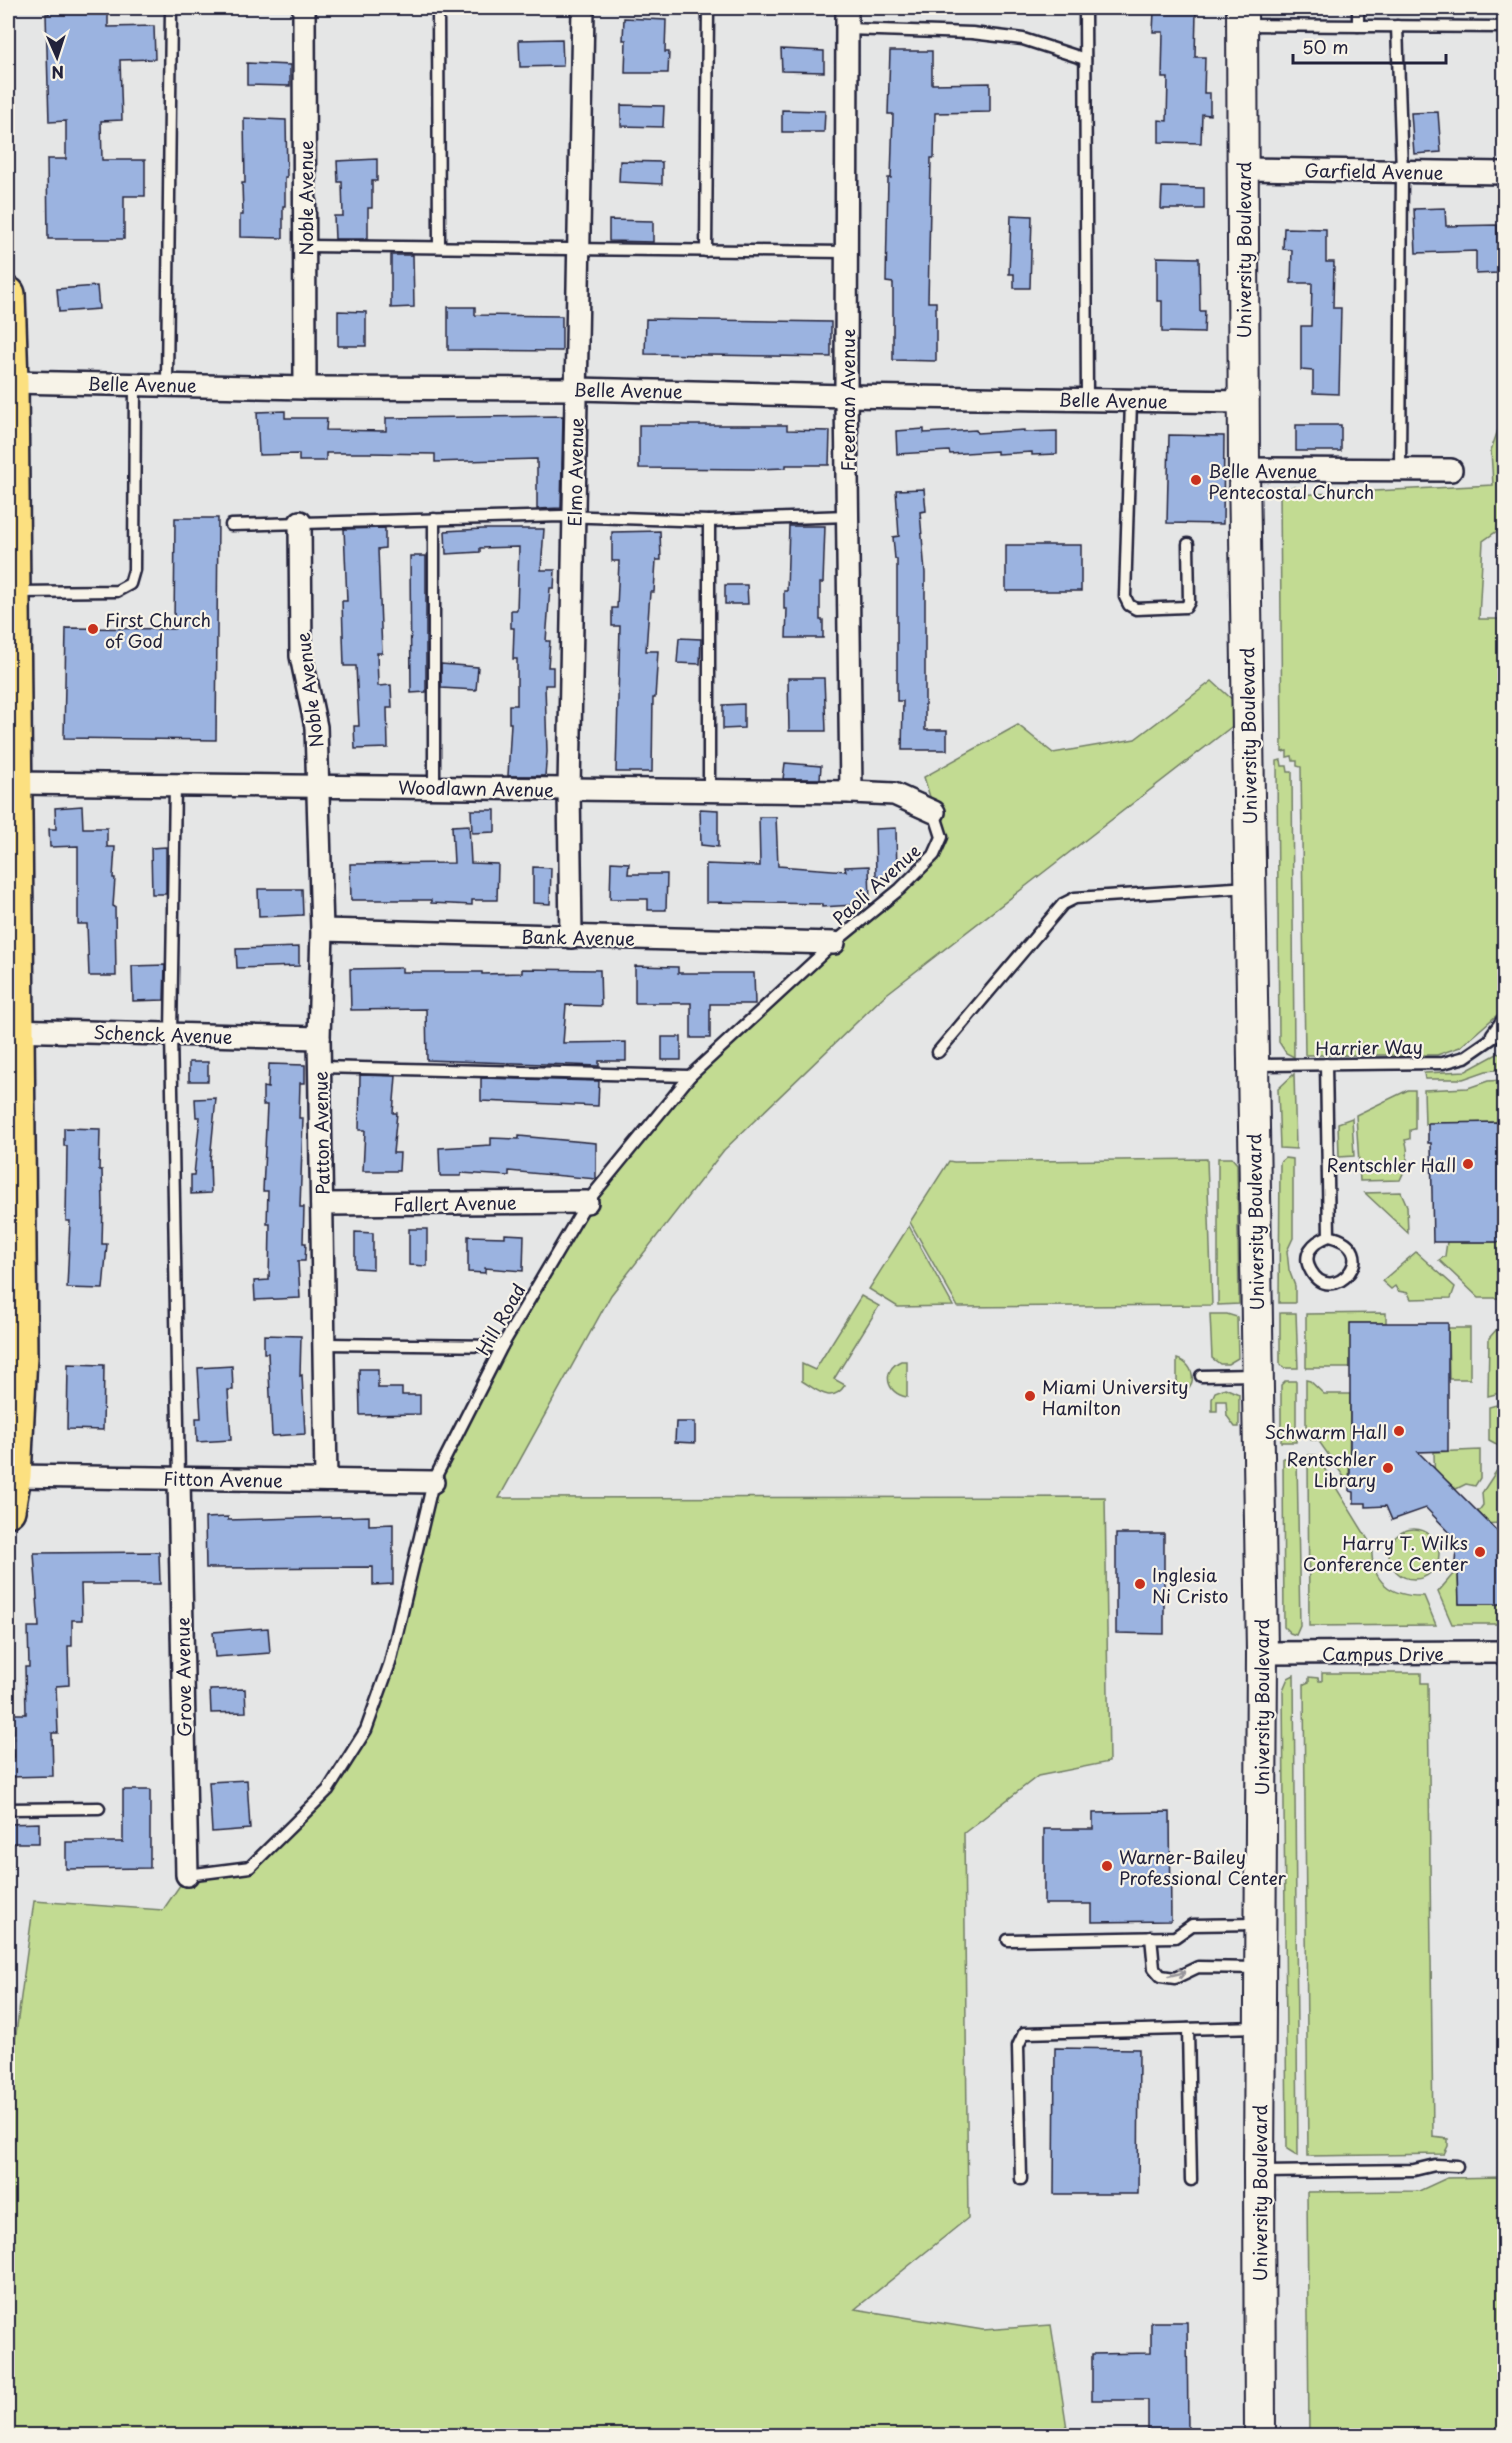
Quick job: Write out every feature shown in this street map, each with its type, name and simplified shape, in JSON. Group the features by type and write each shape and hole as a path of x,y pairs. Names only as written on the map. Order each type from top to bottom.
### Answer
{"main road":[{"path":"8,294 13,592 11,662 15,783 12,1221 20,1356 14,1476 8,1510"}],"street":[{"name":"Noble Avenue","path":"304,8 305,388"},
{"name":"Elmo Avenue","path":"571,937 569,789 583,8"},
{"name":"Freeman Avenue","path":"847,15 846,396 851,792"},
{"name":"University Boulevard","path":"1242,16 1244,469 1262,1653 1260,2436"},
{"name":"Garfield Avenue","path":"1243,169 1504,172"},
{"name":"Belle Avenue","path":"11,382 305,388 577,389 1244,402"},
{"path":"1244,469 1451,470"},
{"name":"Noble Avenue","path":"300,522 301,656 316,727 317,786"},
{"name":"Woodlawn Avenue","path":"15,783 851,792 894,794 934,812"},
{"name":"Patton Avenue","path":"317,786 322,930 319,1038 326,1480"},
{"name":"Bank Avenue","path":"322,930 834,943"},
{"name":"Schenck Avenue","path":"13,1030 319,1038"},
{"name":"Fallert Avenue","path":"322,1204 587,1202"},
{"name":"Fitton Avenue","path":"14,1476 433,1482"},
{"name":"Grove Avenue","path":"178,1479 187,1875"},
{"name":"Campus Drive","path":"1262,1653 1504,1652"}],"lane":[{"path":"167,384 171,8"},
{"path":"438,8 439,246"},
{"path":"706,250 708,8"},
{"path":"835,8 847,15 1023,39 1085,59"},
{"path":"1085,8 1087,400"},
{"path":"1358,8 1358,26"},
{"path":"1242,16 1358,26 1504,27"},
{"path":"1397,26 1402,171 1400,470"},
{"path":"305,246 847,252"},
{"path":"13,592 117,591 130,584 134,570 135,384"},
{"path":"1131,401 1125,597 1129,605 1136,609 1186,607 1189,602 1188,544"},
{"path":"231,525 574,516 709,521 848,516"},
{"path":"434,519 434,787"},
{"path":"708,790 709,521"},
{"path":"176,785 171,1034 178,1479"},
{"name":"Paoli Avenue","path":"834,943 900,889 934,855 942,837 934,812"},
{"path":"938,1052 1063,904 1075,898 1250,887"},
{"name":"Hill Road","path":"187,1875 250,1867 328,1790 366,1730 390,1663 433,1482 502,1346 587,1202 690,1076 834,943"},
{"path":"1483,1046 1504,1018"},
{"name":"Harrier Way","path":"1252,1065 1443,1063 1465,1057 1504,1030"},
{"path":"1326,1064 1329,1236"},
{"path":"320,1067 690,1076"},
{"path":"1329,1236 1342,1239 1352,1248 1355,1262 1350,1274 1340,1282 1326,1283 1314,1277 1307,1265 1309,1252 1317,1241 1329,1236"},
{"path":"324,1344 502,1346"},
{"path":"1201,1376 1257,1375"},
{"path":"8,1809 99,1808"},
{"path":"1008,1940 1175,1937 1192,1925 1260,1924"},
{"path":"1151,1937 1154,1968 1161,1976 1174,1978 1198,1967 1260,1968"},
{"path":"1022,2179 1018,2046 1024,2033 1260,2027"},
{"path":"1188,2029 1191,2180"},
{"path":"1259,2172 1414,2170 1435,2164 1457,2166"}],"green space":[{"path":"1504,413 1504,526 1483,541 1479,619 1504,619 1504,1009 1460,1047 1437,1055 1305,1055 1301,767 1297,766 1297,761 1293,761 1292,756 1287,757 1287,751 1282,752 1280,490 1294,487 1295,495 1493,485 1491,450"},
{"path":"1212,681 1248,714 884,996 724,1150 611,1295 499,1498 1105,1497 1109,1762 1038,1776 964,1833 968,2218 855,2309 983,2330 1051,2325 1068,2435 8,2436 8,2092 34,1901 163,1910 187,1875 251,1867 328,1790 366,1730 433,1482 587,1202 690,1076 934,855 942,837 924,777 1018,725 1053,753 1135,739"},
{"path":"1281,760 1282,766 1287,766 1288,772 1292,772 1294,1057 1286,1053 1279,1042 1277,761"},
{"path":"1504,1053 1504,1069 1486,1071 1463,1079 1425,1079 1424,1073 1466,1071 1497,1054"},
{"path":"1294,1074 1296,1149 1280,1148 1278,1089"},
{"path":"1503,1080 1503,1122 1425,1124 1424,1090 1468,1088 1488,1081"},
{"path":"1408,1090 1415,1090 1415,1129 1410,1130 1410,1139 1405,1140 1407,1160 1400,1180 1360,1181 1356,1115"},
{"path":"1352,1118 1354,1156 1339,1157 1338,1123"},
{"path":"1218,1158 1232,1158 1237,1164 1239,1304 1218,1305"},
{"path":"1285,1158 1293,1159 1293,1238 1287,1251 1289,1270 1295,1286 1295,1303 1279,1303 1280,1162"},
{"path":"1207,1159 1212,1305 958,1307 910,1222 949,1161"},
{"path":"1401,1192 1407,1206 1408,1233 1365,1193"},
{"path":"909,1226 953,1306 898,1307 869,1289"},
{"path":"1447,1242 1504,1242 1504,1298 1479,1298 1439,1260 1445,1256"},
{"path":"1416,1252 1455,1287 1451,1298 1411,1299 1408,1293 1398,1291 1395,1286 1391,1289 1382,1281"},
{"path":"861,1296 879,1306 834,1379 845,1385 835,1394 824,1394 802,1381 802,1364 815,1370"},
{"path":"1280,1313 1296,1313 1298,1368 1284,1368 1280,1364"},
{"path":"1386,1313 1386,1323 1351,1323 1351,1368 1306,1368 1306,1314"},
{"path":"1210,1314 1227,1314 1237,1317 1238,1358 1228,1364 1220,1364 1212,1358"},
{"path":"1504,1321 1504,1392 1488,1396 1489,1338"},
{"path":"1448,1328 1470,1328 1470,1379 1449,1379"},
{"path":"1177,1359 1188,1366 1192,1382 1184,1392 1177,1394"},
{"path":"901,1361 907,1361 907,1397 894,1391 889,1381 891,1370"},
{"path":"1306,1380 1324,1394 1350,1394 1349,1484 1318,1440 1311,1440 1311,1429 1306,1429"},
{"path":"1285,1381 1296,1381 1296,1442 1281,1442 1281,1385"},
{"path":"1225,1388 1239,1394 1239,1427 1235,1427 1227,1416 1226,1401 1217,1401 1217,1411 1212,1411 1212,1399 1215,1392"},
{"path":"1504,1403 1504,1440 1500,1446 1489,1440 1489,1407"},
{"path":"1480,1450 1480,1478 1475,1486 1466,1484 1456,1489 1448,1482 1435,1494 1434,1452"},
{"path":"1308,1455 1316,1455 1372,1546 1374,1569 1384,1585 1401,1594 1424,1596 1436,1625 1309,1626"},
{"path":"1283,1458 1297,1458 1300,1626 1296,1635 1284,1627"},
{"path":"1503,1461 1503,1523 1476,1524 1483,1517 1478,1512 1483,1505 1482,1493"},
{"path":"1419,1529 1432,1536 1438,1544 1438,1564 1432,1572 1424,1578 1409,1579 1396,1572 1390,1564 1389,1549 1396,1536 1404,1530"},
{"path":"1454,1573 1458,1573 1459,1604 1504,1604 1504,1624 1452,1624 1438,1592"},
{"path":"1322,1673 1421,1673 1421,1683 1428,1683 1433,2137 1448,2139 1448,2146 1444,2154 1308,2156 1304,1684 1309,1682 1309,1677 1322,1681"},
{"path":"1294,1675 1298,2156 1287,2149 1283,1690 1288,1678"},
{"path":"1504,2177 1504,2435 1309,2435 1307,2192 1419,2191 1447,2178"}],"building":[{"path":"49,8 108,8 108,27 154,26 155,59 120,60 122,120 101,121 102,160 145,160 145,196 124,196 124,239 48,239 47,159 66,159 66,121 49,122 46,14 49,14"},
{"path":"1154,11 1196,12 1195,57 1205,57 1204,93 1210,93 1210,115 1202,114 1201,143 1159,142 1159,120 1167,121 1168,78 1162,78 1163,32 1153,32"},
{"path":"624,18 666,20 665,52 669,52 668,73 625,73"},
{"path":"562,39 563,66 520,67 519,40"},
{"path":"781,49 824,51 824,72 782,71"},
{"path":"890,51 932,51 932,84 990,83 990,112 935,113 934,158 931,158 928,302 936,302 936,361 893,360 893,283 886,282 888,178 891,178 893,114 888,114"},
{"path":"247,63 290,65 290,86 247,85"},
{"path":"621,105 664,106 663,127 621,126"},
{"path":"782,110 825,111 824,132 782,132"},
{"path":"1438,112 1441,152 1414,154 1411,113"},
{"path":"244,118 286,120 287,177 285,177 285,206 283,206 283,238 240,237 240,215 243,215 242,183 245,183"},
{"path":"377,159 377,181 372,181 372,208 368,208 368,239 335,239 334,216 343,216 342,182 338,182 337,161"},
{"path":"620,161 662,162 662,184 619,182"},
{"path":"1162,187 1204,188 1204,209 1161,209"},
{"path":"1445,208 1446,226 1497,225 1498,273 1476,274 1476,251 1416,253 1414,209"},
{"path":"1011,215 1032,216 1030,288 1014,288 1014,274 1009,274"},
{"path":"609,220 653,221 653,242 609,241"},
{"path":"1284,228 1326,229 1326,262 1334,262 1333,308 1341,308 1339,394 1313,393 1313,371 1301,370 1301,326 1311,326 1312,283 1291,283 1292,250 1283,249"},
{"path":"391,255 413,255 414,307 391,308"},
{"path":"1157,257 1199,258 1200,311 1205,311 1204,333 1162,332 1162,301 1157,301"},
{"path":"97,286 99,309 59,312 57,289"},
{"path":"448,307 475,307 475,315 562,316 562,351 448,350"},
{"path":"338,311 366,312 366,346 338,346"},
{"path":"646,319 831,322 831,357 645,354"},
{"path":"285,411 285,418 327,418 326,430 386,431 386,418 563,416 561,508 537,509 537,459 435,462 435,454 326,453 326,461 299,461 299,454 259,455 257,412"},
{"path":"639,425 787,425 787,430 830,431 829,465 786,465 786,468 753,469 639,468"},
{"path":"1296,425 1341,425 1341,451 1296,451"},
{"path":"924,429 924,433 976,430 977,433 1024,430 1024,432 1057,431 1057,454 1032,455 1032,452 997,454 997,451 950,454 949,451 897,454 896,431"},
{"name":"Belle Avenue Pentecostal Church","path":"1169,435 1224,436 1223,524 1167,523"},
{"path":"924,489 926,511 920,512 925,573 925,730 947,730 947,750 902,750 903,701 897,701 897,559 895,559 893,537 899,536 896,490"},
{"name":"First Church of God","path":"175,518 218,518 216,740 64,738 66,628 174,629"},
{"path":"789,526 825,526 823,583 820,583 820,620 823,620 823,638 786,638 787,609 784,609 784,591 787,591"},
{"path":"385,528 385,548 378,549 382,653 377,653 378,686 391,685 392,708 387,708 388,748 355,749 354,726 359,726 356,666 344,666 342,601 347,601 344,529"},
{"path":"544,529 541,570 555,570 554,588 550,588 546,641 550,641 548,667 553,667 553,685 545,685 547,752 545,776 508,776 511,723 509,723 509,705 517,705 517,659 513,659 514,628 511,628 511,610 517,610 519,547 480,548 480,552 446,554 445,531"},
{"path":"660,531 661,560 656,560 654,592 650,592 646,651 658,651 655,698 653,698 652,772 616,772 620,626 612,626 612,608 617,608 619,561 612,561 612,532"},
{"path":"1006,545 1081,545 1081,591 1006,591"},
{"path":"410,556 426,556 426,692 411,693"},
{"path":"725,585 747,585 748,604 725,604"},
{"path":"679,638 701,639 700,664 677,663"},
{"path":"441,664 478,667 476,690 441,688"},
{"path":"788,678 824,678 826,731 789,731"},
{"path":"744,704 744,728 723,729 723,705"},
{"path":"785,763 821,766 820,779 783,779"},
{"path":"82,806 83,828 107,828 107,847 115,847 113,906 115,907 116,976 89,976 87,924 78,924 78,846 50,847 49,829 56,829 55,808"},
{"path":"700,809 718,810 718,847 701,845"},
{"path":"471,810 495,810 495,832 472,833"},
{"path":"759,817 776,817 778,866 846,871 845,867 869,866 870,904 822,907 822,904 706,902 706,864 760,866"},
{"path":"469,825 471,863 498,864 497,900 472,900 472,905 431,903 431,900 351,900 350,864 454,863 452,826"},
{"path":"896,828 897,876 876,877 875,829"},
{"path":"166,847 166,894 152,894 151,848"},
{"path":"611,862 629,863 628,874 667,874 666,910 648,910 648,899 610,899"},
{"path":"533,867 551,868 550,904 533,903"},
{"path":"258,889 302,889 303,915 259,917"},
{"path":"299,947 299,966 237,968 236,949"},
{"path":"165,965 164,1000 133,1001 132,966"},
{"path":"635,966 678,967 678,973 754,973 755,1004 710,1004 710,1038 691,1038 691,1003 635,1003"},
{"path":"402,968 402,972 482,972 482,974 522,973 522,969 600,970 601,1006 566,1005 563,1043 626,1042 626,1061 599,1061 599,1066 427,1060 426,1009 351,1010 350,969"},
{"path":"662,1037 681,1037 681,1060 662,1060"},
{"path":"189,1062 208,1062 208,1081 189,1081"},
{"path":"269,1064 305,1065 305,1083 300,1083 299,1118 303,1118 300,1207 304,1207 305,1261 298,1261 300,1298 255,1300 254,1281 269,1280 268,1191 263,1191 267,1105 263,1105 263,1087 268,1088"},
{"path":"360,1075 396,1076 393,1113 397,1113 393,1153 400,1153 399,1171 363,1171 365,1130 359,1130"},
{"path":"481,1078 599,1081 598,1106 481,1101"},
{"path":"216,1098 210,1160 211,1193 191,1194 191,1175 194,1175 200,1117 196,1117 195,1099"},
{"name":"Rentschler Hall","path":"1504,1122 1504,1242 1433,1242 1431,1143 1428,1143 1428,1123"},
{"path":"64,1128 100,1129 102,1244 107,1244 103,1289 67,1288 70,1221 66,1221 67,1146 64,1146"},
{"path":"519,1136 596,1143 596,1179 509,1171 509,1176 461,1173 461,1176 440,1176 439,1148 491,1145 491,1138 519,1139"},
{"path":"409,1229 427,1229 427,1266 409,1265"},
{"path":"355,1232 373,1233 373,1269 355,1268"},
{"path":"505,1234 524,1235 523,1271 485,1268 485,1273 468,1272 468,1236 505,1237"},
{"name":"Schwarm Hall","path":"1350,1323 1448,1323 1448,1451 1418,1452 1504,1538 1504,1604 1459,1604 1458,1573 1454,1573 1457,1540 1426,1508 1392,1520 1386,1506 1366,1507 1366,1503 1354,1503 1354,1492 1350,1491"},
{"path":"264,1335 301,1336 300,1376 302,1375 305,1434 272,1436 268,1353 264,1353"},
{"path":"68,1364 104,1365 103,1430 67,1429"},
{"path":"232,1366 233,1390 228,1390 231,1440 197,1442 196,1418 201,1418 198,1368"},
{"path":"359,1369 378,1369 378,1388 402,1388 402,1395 420,1395 420,1414 360,1415"},
{"path":"676,1422 695,1422 695,1443 675,1442"},
{"path":"369,1516 369,1525 393,1524 393,1584 373,1585 373,1567 206,1568 205,1518 228,1517 228,1520"},
{"name":"Inglesia Ni Cristo","path":"1116,1534 1164,1534 1164,1634 1116,1633"},
{"path":"159,1552 160,1584 81,1584 82,1620 72,1620 72,1646 68,1646 69,1685 56,1686 58,1733 52,1733 53,1776 9,1777 8,1758 14,1757 13,1714 26,1714 25,1667 29,1667 28,1627 39,1627 34,1553"},
{"path":"268,1628 270,1653 215,1657 213,1632"},
{"path":"245,1689 246,1712 211,1713 210,1690"},
{"path":"247,1780 250,1829 212,1832 209,1782"},
{"path":"123,1790 150,1790 150,1868 66,1869 66,1842 123,1842"},
{"name":"Warner-Bailey Professional Center","path":"1170,1812 1171,1921 1092,1922 1092,1904 1044,1904 1044,1829 1093,1829 1093,1813"},
{"path":"39,1823 39,1843 8,1843 8,1824"},
{"path":"1055,2048 1139,2049 1138,2194 1054,2194"},
{"path":"1151,2322 1187,2322 1188,2433 1148,2433 1148,2400 1092,2400 1092,2354 1151,2353"}],"place":[{"name":"Belle Avenue Pentecostal Church","path":"1196,480"},
{"name":"First Church of God","path":"93,629"},
{"name":"Rentschler Hall","path":"1468,1164"},
{"name":"Miami University Hamilton","path":"1030,1396"},
{"name":"Schwarm Hall","path":"1399,1431"},
{"name":"Rentschler Library","path":"1388,1468"},
{"name":"Harry T. Wilks Conference Center","path":"1480,1552"},
{"name":"Inglesia Ni Cristo","path":"1140,1584"},
{"name":"Warner-Bailey Professional Center","path":"1107,1866"}]}
